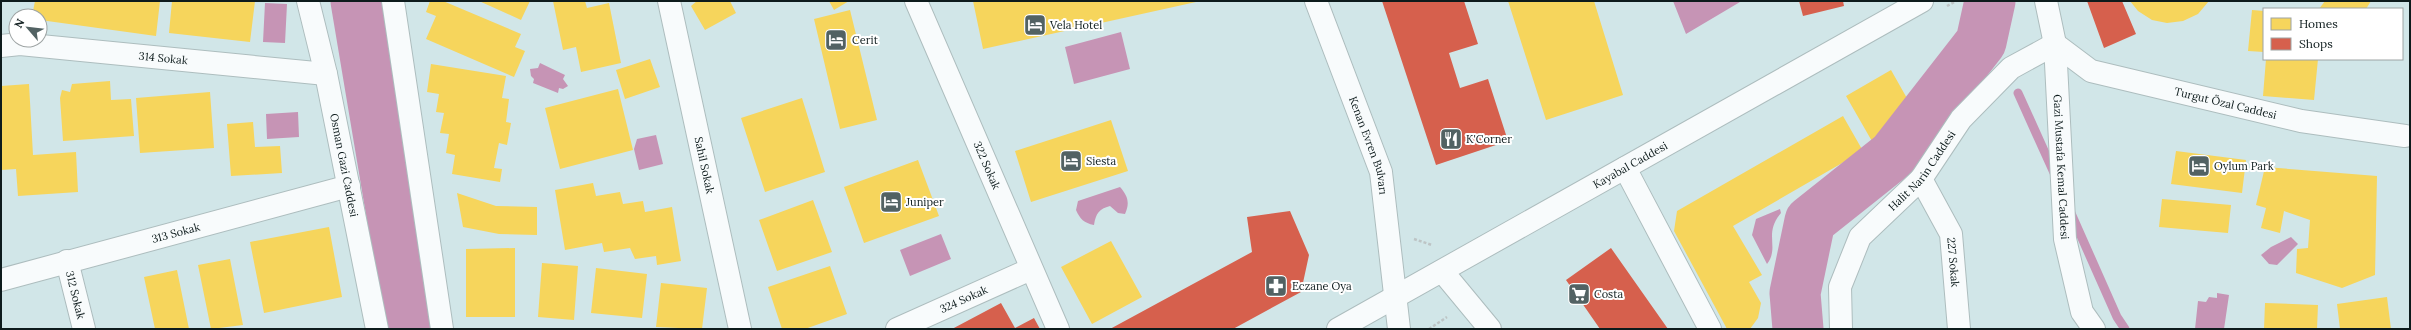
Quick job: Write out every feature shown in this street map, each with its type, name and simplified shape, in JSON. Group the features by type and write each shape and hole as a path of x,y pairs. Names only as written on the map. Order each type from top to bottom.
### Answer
{"street":[{"name":"Osman Gazi Caddesi","path":"308,1 326,74 377,329"},
{"path":"393,1 442,329"},
{"name":"Sahil Sokak","path":"669,1 740,329"},
{"name":"322 Sokak","path":"916,1 1058,329"},
{"name":"Kenan Evren Bulvarı","path":"1316,1 1381,172 1399,329"},
{"name":"Kayabal Caddesi","path":"1338,329 1922,1"},
{"name":"Gazi Mustafa Kemal Caddesi","path":"2046,1 2055,44 2065,233 2082,312 2094,329"},
{"name":"314 Sokak","path":"1,46 20,44 326,74"},
{"name":"Turgut Özal Caddesi","path":"2055,44 2091,70 2301,121 2408,138"},
{"name":"Halit Narin Caddesi","path":"1841,329 1840,287 1860,237 1921,179 1961,119 2011,68 2055,44"},
{"path":"1625,168 1710,329"},
{"name":"227 Sokak","path":"1921,179 1951,234 1959,329"},
{"name":"313 Sokak","path":"1,280 349,186"},
{"name":"312 Sokak","path":"67,261 84,329"},
{"name":"324 Sokak","path":"897,329 1031,269"},
{"path":"1442,271 1490,329"}],"shaded area":[{"path":"1673,1 1740,1 1740,2 1686,34"},
{"path":"265,3 287,4 285,43 263,42"},
{"path":"1121,32 1130,69 1074,84 1065,47"},
{"path":"540,63 565,75 563,79 568,86 563,89 559,88 558,93 533,83 534,79 531,76 530,69 538,68"},
{"path":"298,112 299,137 267,139 266,114"},
{"path":"656,135 663,164 639,170 634,149 637,139"},
{"path":"1120,187 1125,193 1128,203 1125,214 1118,213 1110,206 1099,212 1094,225 1085,222 1079,216 1076,210 1078,201"},
{"path":"1780,209 1781,213 1773,227 1772,252 1771,258 1767,264 1752,235 1756,219"},
{"path":"941,234 951,259 910,276 900,250"},
{"path":"2291,237 2298,244 2277,265 2269,264 2261,255 2271,247"},
{"path":"2217,293 2229,295 2224,329 2195,329 2198,301 2206,302 2209,297 2217,298"}],"building: Homes":[{"path":"35,1 160,1 156,36 48,21 48,8 34,8"},
{"path":"172,1 255,1 250,42 169,33"},
{"path":"430,1 443,1 521,34 515,47 525,51 514,77 426,39 436,16 426,12"},
{"path":"479,1 530,1 521,20"},
{"path":"553,1 585,1 587,8 609,3 621,63 581,72 576,47 563,50"},
{"path":"697,1 730,1 736,13 705,30 691,6"},
{"path":"829,1 849,1 834,10"},
{"name":"Vela Hotel","path":"973,1 1196,1 1196,2 983,49"},
{"path":"1508,1 1594,1 1623,95 1546,120"},
{"path":"2130,1 2209,1 2198,14 2183,21 2167,23 2152,20 2138,11"},
{"path":"2325,1 2371,1 2367,8 2320,8"},
{"path":"850,10 877,120 840,129 814,19"},
{"path":"2252,10 2263,11 2263,52 2248,51"},
{"path":"650,59 660,87 625,99 616,70"},
{"path":"2266,60 2318,60 2314,100 2263,96"},
{"path":"431,64 506,76 502,98 509,99 506,122 511,123 507,145 499,143 494,168 502,169 500,182 452,174 455,155 446,153 449,134 440,133 444,113 436,112 439,94 427,92"},
{"path":"1891,70 1908,100 1892,132 1873,143 1846,96"},
{"path":"110,81 111,100 131,99 134,136 63,141 60,98 62,90 70,92 72,84"},
{"path":"29,84 33,155 76,152 78,192 18,196 16,169 1,170 1,86"},
{"path":"618,89 633,150 560,169 545,108"},
{"path":"210,92 214,148 140,153 136,98"},
{"path":"802,98 825,172 765,192 741,118"},
{"path":"1843,116 1863,151 1733,226 1762,275 1749,282 1761,303 1758,318 1750,329 1727,329 1674,231 1677,211"},
{"name":"Siesta","path":"1111,120 1128,171 1031,202 1015,151"},
{"path":"253,122 255,147 280,146 282,173 231,176 227,124"},
{"path":"2176,151 2246,160 2242,193 2171,184"},
{"name":"Juniper","path":"918,160 939,216 864,243 844,187"},
{"path":"2265,167 2377,176 2375,275 2342,288 2296,273 2297,249 2308,248 2310,220 2284,211 2280,233 2261,228 2266,208 2256,205"},
{"path":"593,183 596,196 620,192 623,204 643,201 645,212 672,207 681,261 657,265 656,256 635,259 630,248 604,252 602,243 565,250 555,190"},
{"path":"457,193 496,206 537,207 537,235 499,234 463,227"},
{"path":"2162,199 2231,205 2228,233 2159,227"},
{"path":"813,200 832,252 777,271 759,220"},
{"path":"329,227 342,297 264,313 250,242"},
{"path":"1111,241 1142,297 1092,324 1061,267"},
{"path":"515,248 515,317 466,317 466,249"},
{"path":"230,259 243,325 211,329 198,265"},
{"path":"542,263 578,266 574,320 538,317"},
{"path":"830,266 847,314 805,329 782,329 768,287"},
{"path":"596,268 647,274 642,318 591,313"},
{"path":"177,270 189,329 155,329 144,277"},
{"path":"661,283 707,288 702,329 656,327"},
{"path":"2387,297 2391,329 2340,329 2337,304"},
{"path":"2265,303 2318,305 2317,329 2264,329"}],"building: Shops":[{"path":"1382,1 1464,1 1478,44 1449,53 1460,88 1488,79 1508,141 1436,165"},
{"path":"1799,1 1843,1 1844,6 1803,16"},
{"path":"2087,1 2122,1 2136,34 2104,48"},
{"path":"1290,211 1309,255 1301,292 1233,329 1110,329 1252,252 1247,217"},
{"path":"1611,248 1668,329 1600,329 1566,280"},
{"path":"1001,303 1015,328 1034,318 1040,329 952,329"}],"waterway":[{"path":"356,1 411,329"},
{"path":"1798,329 1795,293 1810,221 1893,155 1981,42 1990,1"},
{"path":"1987,21 1998,47"},
{"path":"2018,93 2055,175"},
{"path":"2070,211 2117,317 2125,329"}],"place":[{"name":"Vela Hotel","path":"1035,25"},
{"name":"Cerit","path":"836,40"},
{"name":"K'Corner","path":"1451,139"},
{"name":"Siesta","path":"1071,161"},
{"name":"Oylum Park","path":"2199,166"},
{"name":"Juniper","path":"891,202"},
{"name":"Eczane Oya","path":"1276,286"},
{"name":"Costa","path":"1579,294"}]}
